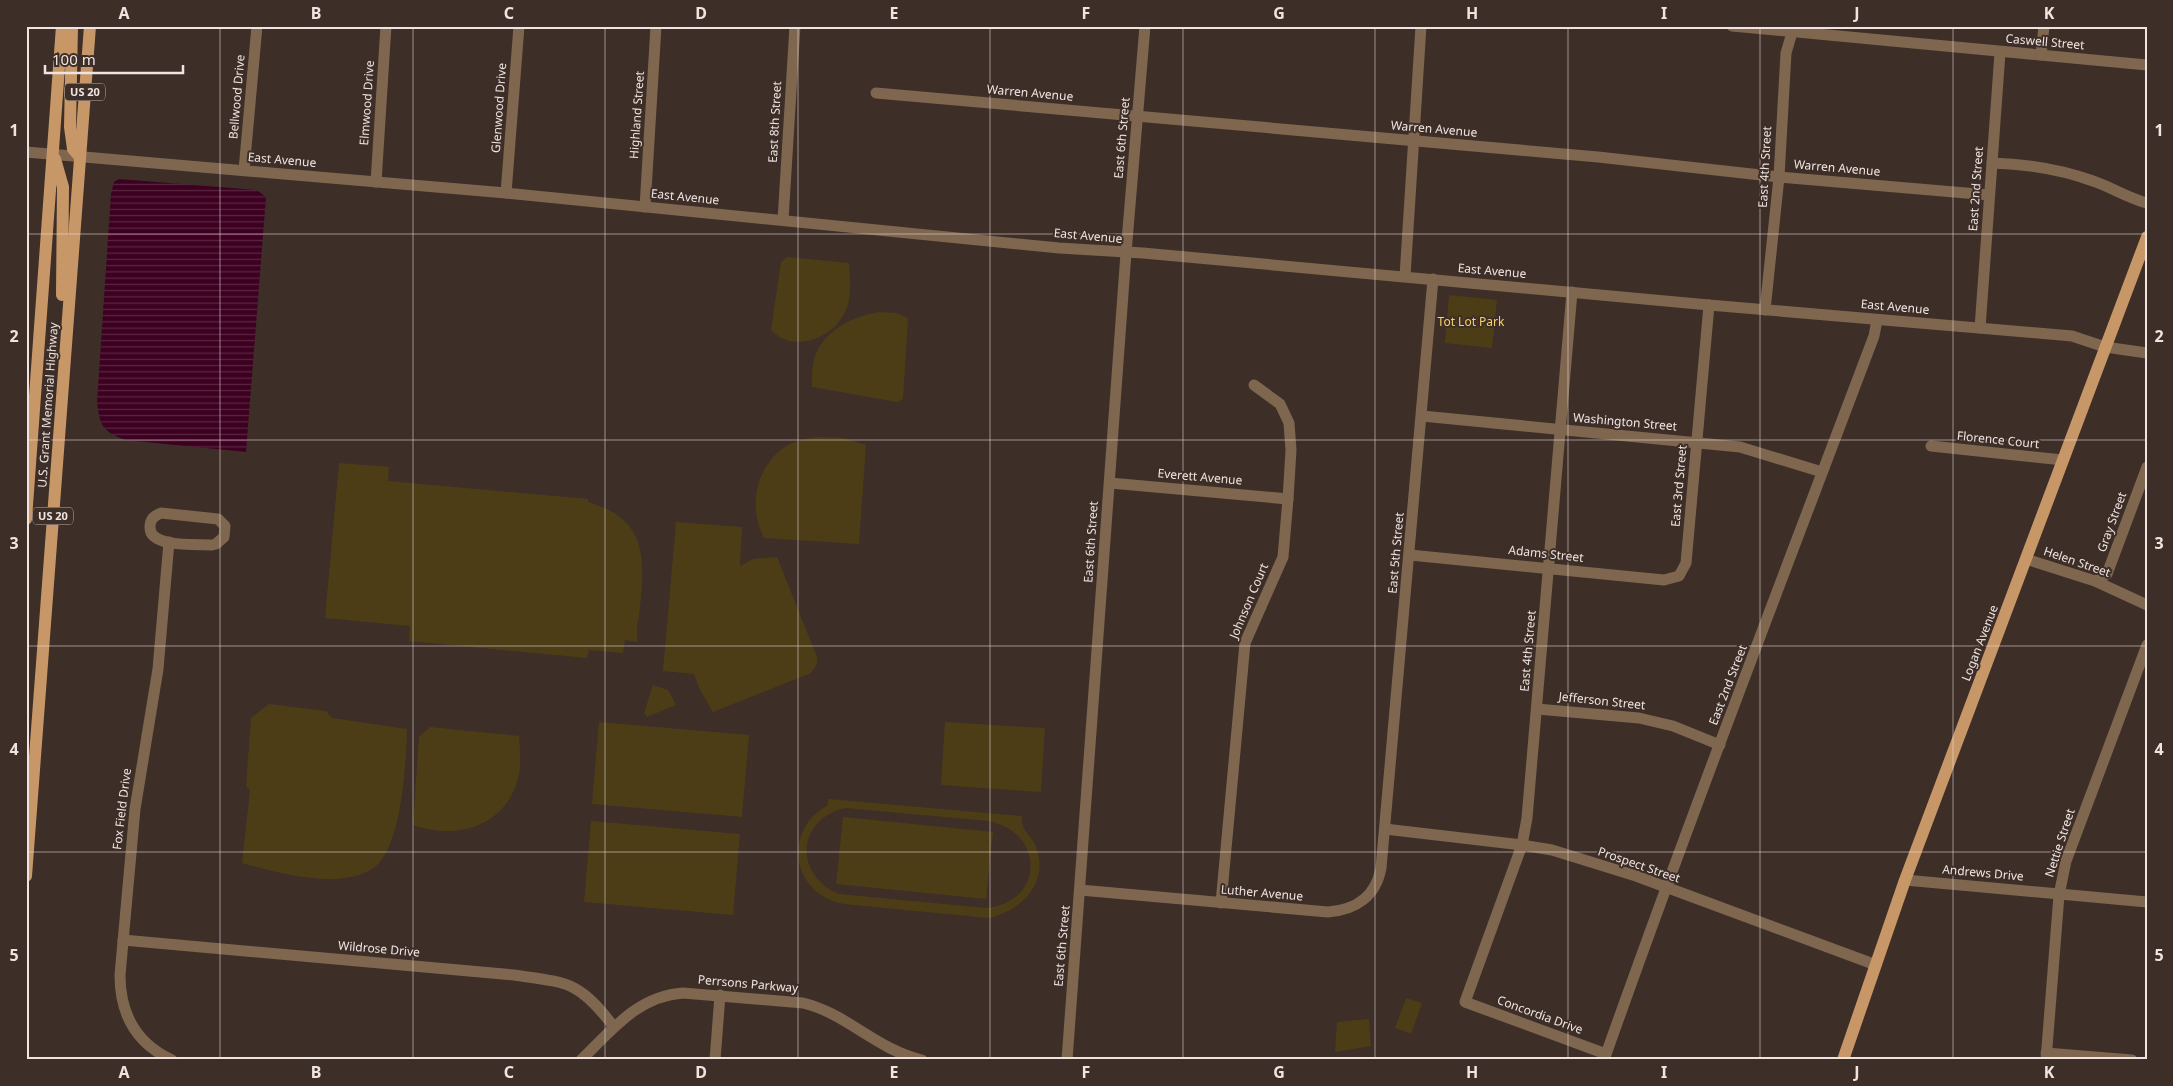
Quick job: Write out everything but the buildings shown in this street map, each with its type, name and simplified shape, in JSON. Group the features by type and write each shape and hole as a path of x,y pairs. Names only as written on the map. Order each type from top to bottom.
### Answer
{"main road":[{"name":"U.S. Grant Memorial Highway","path":"26,519 62,26"},
{"path":"72,26 70,127 73,149 80,157"},
{"name":"U.S. Grant Memorial Highway","path":"26,876 90,26"},
{"path":"53,154 58,164 63,187 62,307 67,329"},
{"name":"Logan Avenue","path":"1843,1060 1906,880 2147,237"}],"street":[{"name":"Bellwood Drive","path":"244,170 257,26"},
{"name":"Elmwood Drive","path":"376,182 386,26"},
{"name":"Glenwood Drive","path":"506,193 519,26"},
{"name":"Highland Street","path":"645,206 656,26"},
{"name":"East 8th Street","path":"783,220 795,26"},
{"name":"East 6th Street","path":"1067,1060 1126,253 1145,26"},
{"path":"1405,276 1421,26"},
{"name":"Caswell Street","path":"1732,26 1794,29 2000,52 2147,65"},
{"path":"2041,55 2044,26"},
{"name":"East 4th Street","path":"1765,310 1779,177 1786,53 1794,29"},
{"name":"East 2nd Street","path":"1980,328 2000,52"},
{"name":"Warren Avenue","path":"876,93 1598,157 1779,177 1989,196"},
{"name":"East Avenue","path":"26,152 506,193 1126,253 1405,276 1709,306 2072,336 2105,347 2147,354"},
{"path":"1992,162 2032,165 2063,172 2094,181 2147,203"},
{"name":"East 5th Street","path":"1385,829 1433,279"},
{"name":"East 4th Street","path":"1465,1002 1522,844 1528,818 1572,292"},
{"name":"East 3rd Street","path":"1679,576 1686,564 1709,306"},
{"name":"East 2nd Street","path":"1605,1057 1665,887 1874,336 1877,320"},
{"name":"Johnson Court","path":"1221,903 1245,643 1282,557 1288,499 1291,450 1289,423 1280,404 1254,385"},
{"name":"Washington Street","path":"1422,416 1740,447 1822,472"},
{"name":"Florence Court","path":"1931,446 2063,460"},
{"name":"Gray Street","path":"2095,581 2107,574 2147,467"},
{"name":"Everett Avenue","path":"1110,483 1288,499"},
{"path":"161,513 214,517 222,522 224,526 224,537 216,544 168,542 155,539 150,530 151,520 161,513"},
{"name":"Fox Field Drive","path":"168,542 158,669 135,809 120,985 124,1010 136,1030 148,1046 172,1060"},
{"name":"Adams Street","path":"1410,555 1664,580 1679,576"},
{"name":"Helen Street","path":"2026,559 2095,581 2147,605"},
{"name":"Nettie Street","path":"2046,1056 2059,895 2066,862 2147,645"},
{"name":"Jefferson Street","path":"1537,709 1639,718 1673,726 1720,744"},
{"name":"Luther Avenue","path":"1080,890 1328,912 1353,907 1367,897 1380,876 1385,829"},
{"name":"Prospect Street","path":"1385,829 1522,844 1552,850 1665,887 1876,965"},
{"name":"Andrews Drive","path":"1906,880 2147,902"},
{"name":"Wildrose Drive","path":"123,940 555,981 579,989 588,996 614,1028"},
{"name":"Perrsons Parkway","path":"582,1060 614,1028 642,1004 665,995 683,993 803,1002 822,1007 895,1052 922,1060"},
{"path":"715,1060 720,995"},
{"name":"Concordia Drive","path":"1465,1002 1605,1057"},
{"path":"2046,1056 2132,1060"}],"green space":[{"path":"787,257 849,263 850,297 843,316 828,332 809,341 789,341 779,337 771,330 781,262"},
{"name":"Tot Lot Park","path":"1449,295 1497,300 1492,348 1445,343"},
{"path":"879,312 896,313 908,318 903,399 897,402 812,387 814,359 824,340 849,321"},
{"path":"818,437 843,438 866,445 859,544 764,538 759,526 756,502 757,490 765,468 786,446"},
{"path":"339,463 389,467 388,481 588,499 588,502 609,510 624,520 634,533 639,547 642,563 642,580 637,642 625,640 623,653 589,650 587,658 409,641 410,626 325,618"},
{"path":"676,522 742,527 740,566 753,559 777,557 817,657 817,664 811,673 713,712 699,688 694,674 663,671"},
{"path":"653,685 668,690 676,705 647,717 644,713"},
{"path":"269,704 326,711 332,718 407,729 403,783 396,825 390,844 382,859 372,869 358,875 325,879 290,875 242,863 250,790 246,786 251,718"},
{"path":"599,722 749,735 742,817 592,804"},
{"path":"945,722 1045,728 1041,792 941,785"},
{"path":"430,727 519,736 520,765 517,782 510,798 488,820 460,830 444,831 413,825 419,737"},
{"path":"828,799 1022,816 1024,829 1034,842 1039,860 1039,872 1036,883 1021,902 1000,915 988,918 844,904 830,900 809,884 803,874 798,849 801,835 808,822 828,805","holes":["845,808 988,821 1007,828 1020,839 1028,852 1030,867 1027,881 1019,894 1005,903 986,908 839,894 824,885 814,874 808,862 807,848 810,835 817,824 829,814"]},
{"path":"843,817 993,832 986,899 836,884"},
{"path":"591,821 740,834 733,915 584,902"},
{"path":"1406,998 1422,1003 1411,1034 1395,1028"},
{"path":"1369,1019 1371,1046 1335,1052 1337,1022"}],"shaded area":[{"path":"119,179 257,190 266,197 246,452 125,440 111,434 101,422 97,402 111,194 114,182"}]}
